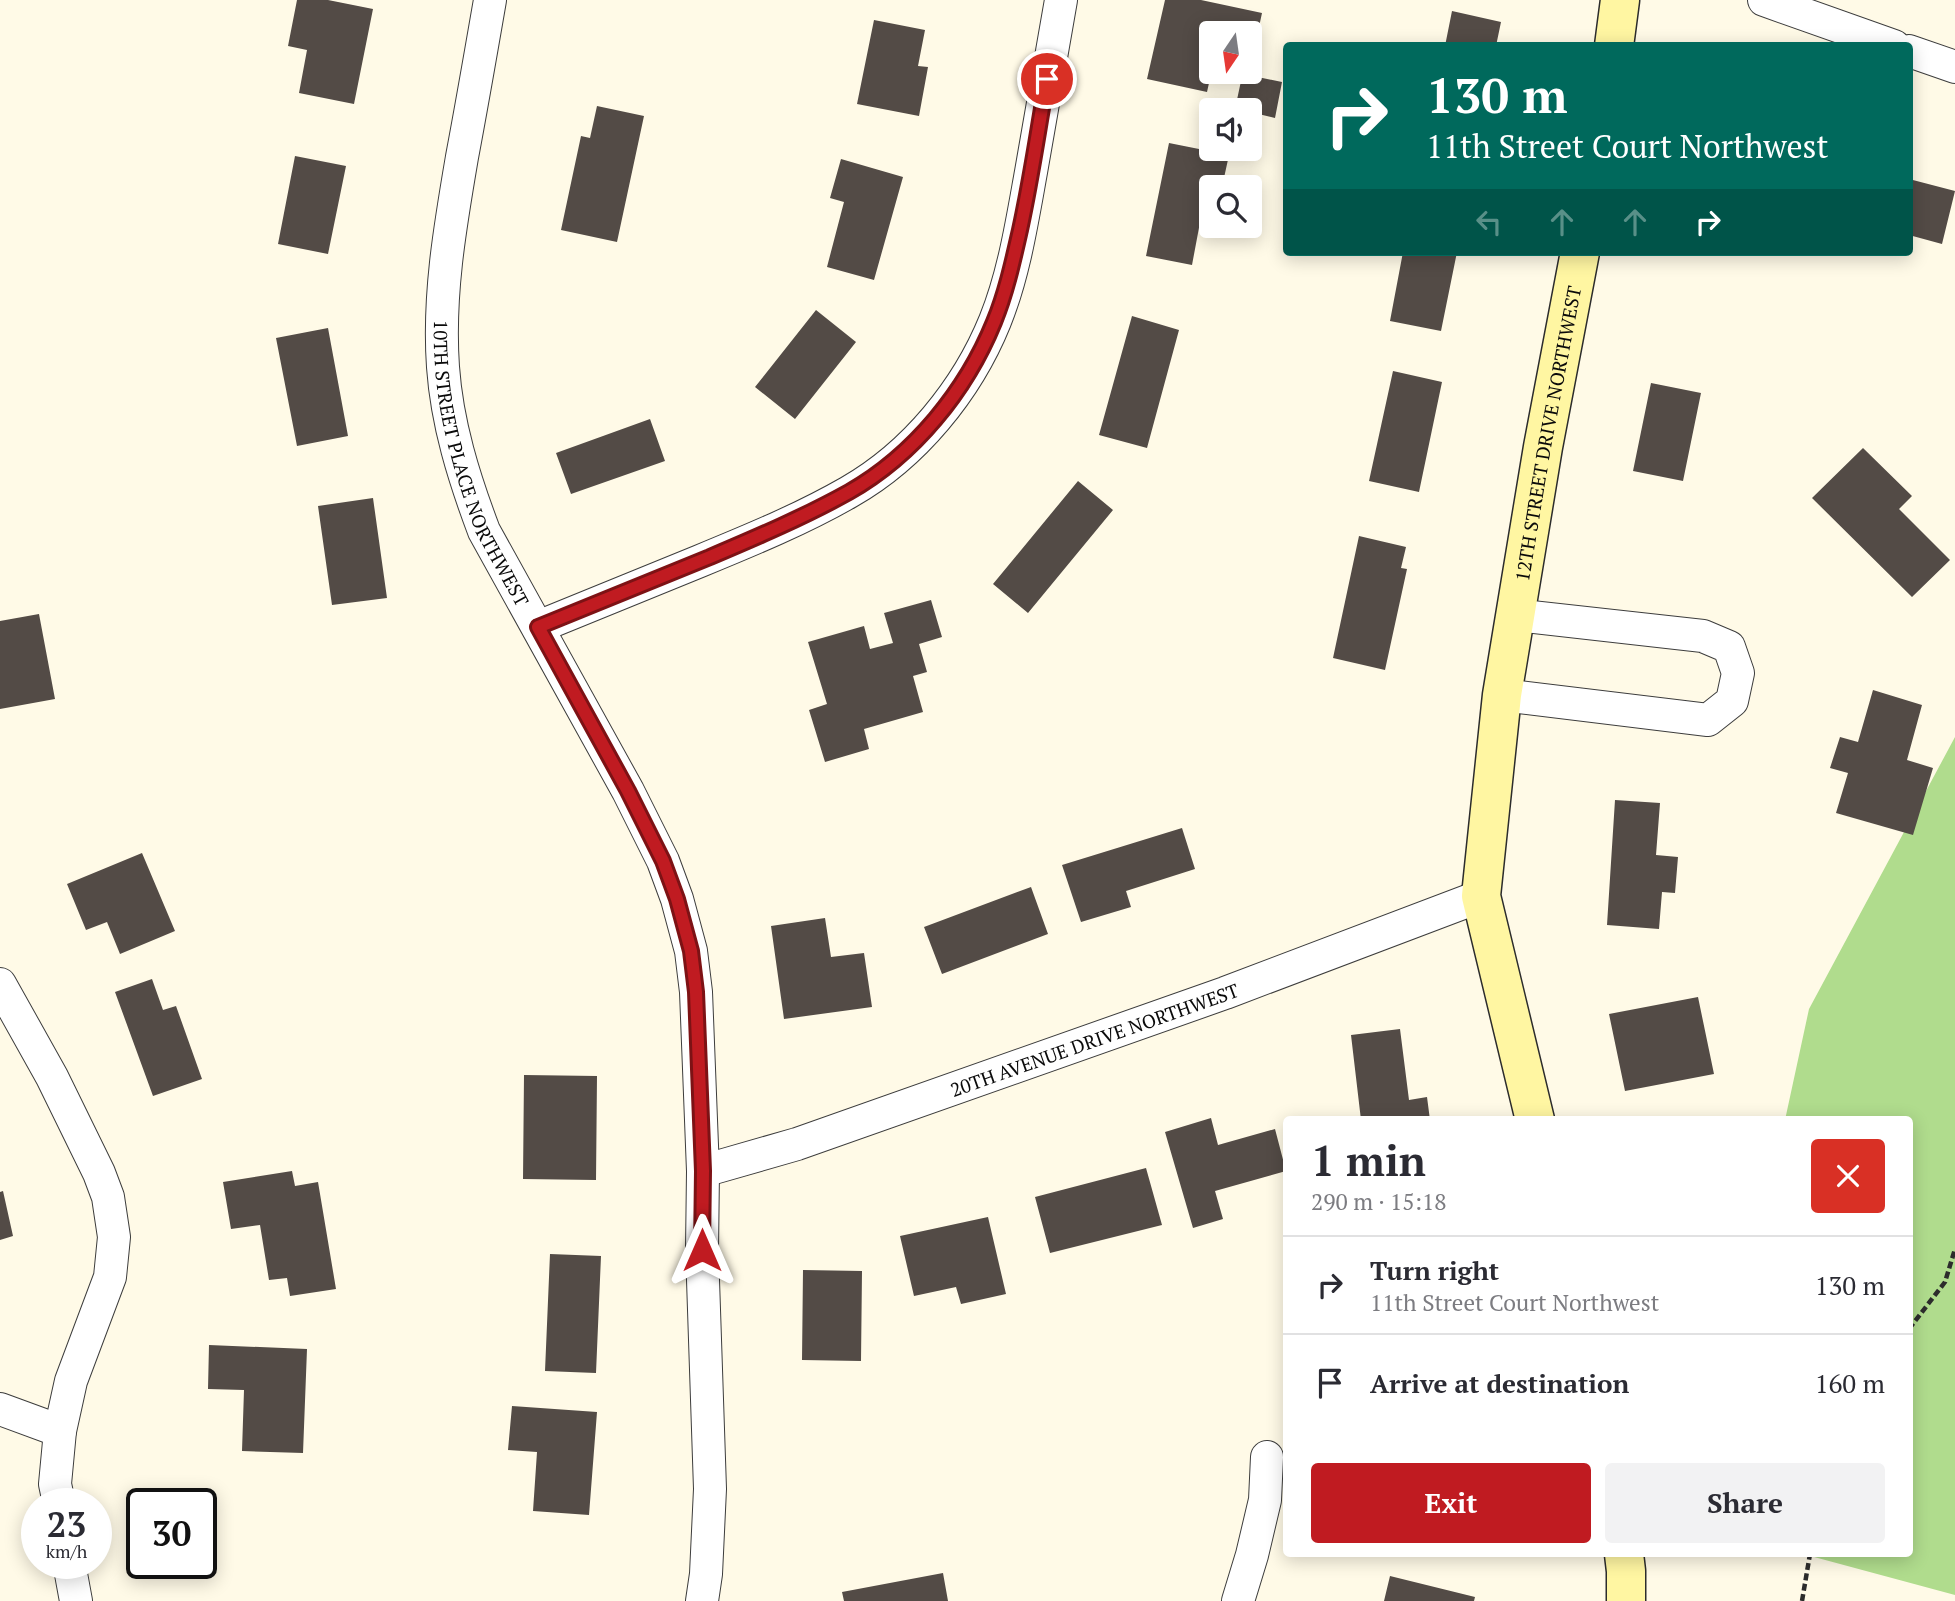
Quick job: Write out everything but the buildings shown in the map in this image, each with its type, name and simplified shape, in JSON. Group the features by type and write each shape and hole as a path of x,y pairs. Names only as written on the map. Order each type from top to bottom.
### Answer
{"street":[{"name":"10TH STREET PLACE NORTHWEST","path":"491,0 447,243 442,305 443,367 448,409 469,491 484,531 628,791 663,861 691,951 696,992 703,1171 702,1250 710,1489 702,1601"},
{"path":"538,627 771,532 850,492 883,469 913,443 941,412 985,344 1012,268 1061,0"},
{"path":"1615,42 1620,0"},
{"path":"1764,0 1883,42"},
{"path":"1913,52 1955,67"},
{"name":"12TH STREET DRIVE NORTHWEST","path":"1534,1116 1481,896 1502,695 1543,447 1579,256"},
{"path":"1502,695 1708,720 1732,701 1738,673 1729,647 1703,636 1515,615"},
{"name":"20TH AVENUE DRIVE NORTHWEST","path":"703,1171 797,1144 1225,993 1481,896"},
{"path":"0,984 52,1077 99,1173 108,1198 114,1237 110,1277 71,1381 60,1431 56,1488"},
{"path":"0,1409 60,1431"},
{"path":"1237,1601 1252,1555 1265,1500 1267,1457"},
{"path":"1624,1557 1626,1601"},
{"path":"72,1579 76,1601"}],"path":[{"path":"1913,1324 1945,1282 1955,1249"},
{"path":"1802,1601 1809,1557"}],"green space":[{"path":"1955,737 1955,1595 1814,1557 1913,1557 1913,1116 1786,1116 1809,1009"}],"route":[{"path":"702,1250 703,1171 696,992 691,951 663,861 628,791 538,627 771,532 850,492 883,469 913,443 941,412 964,380 985,344 995,320 1012,268 1047,79"}]}
